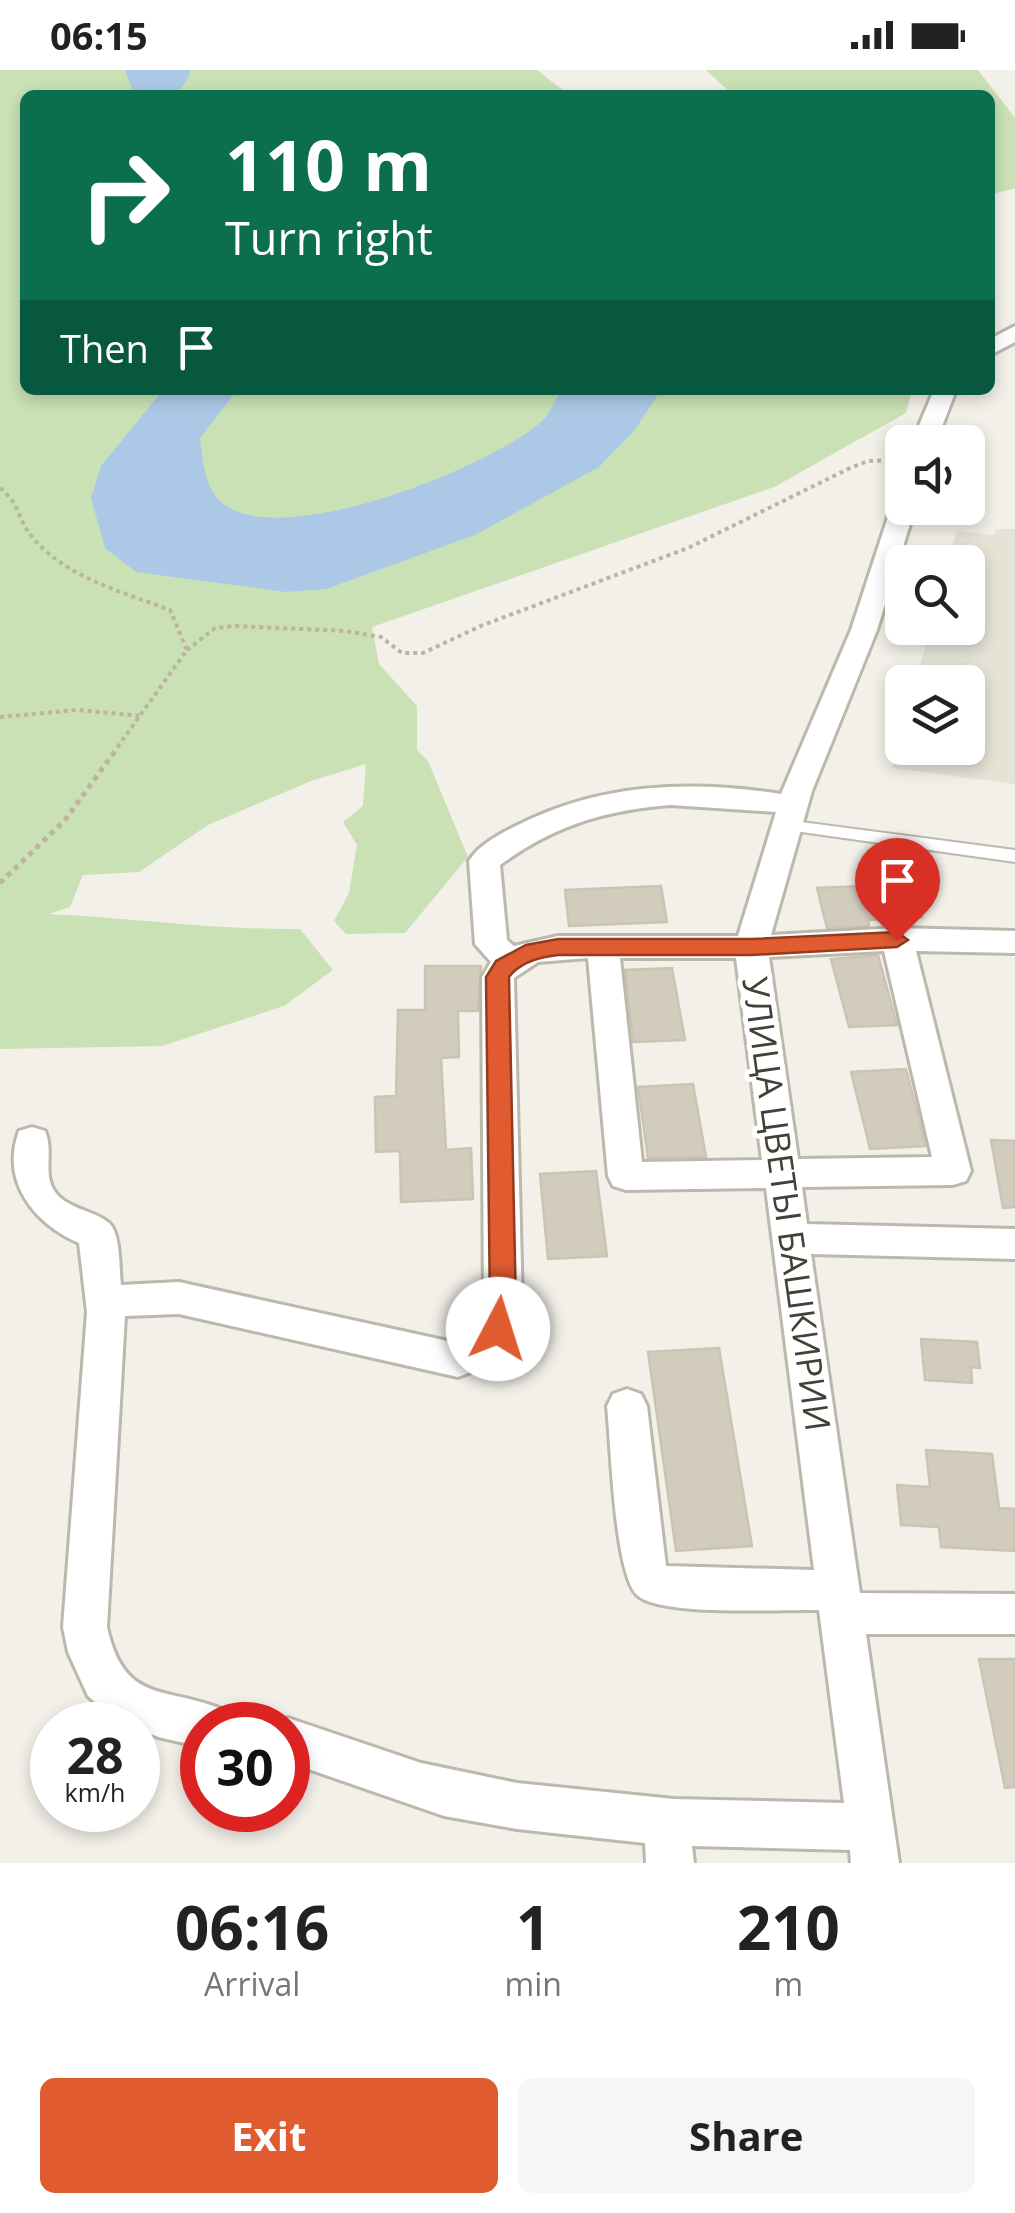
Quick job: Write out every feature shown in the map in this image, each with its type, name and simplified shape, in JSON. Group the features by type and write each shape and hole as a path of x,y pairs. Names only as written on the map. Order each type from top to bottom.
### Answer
{"street":[{"path":"931,425 943,395"},
{"name":"УЛИЦА ЦВЕТЫ БАШКИРИИ","path":"873,1844 751,947 789,815 864,630 898,525"},
{"path":"511,961 491,944 484,861 513,836 554,817 633,797 681,795 789,815"},
{"path":"603,947 626,1176 954,1171 897,940"},
{"path":"105,1301 179,1298 458,1360 478,1354 498,1329 503,1308 498,977 511,961 534,950 603,947 751,947 897,940 1015,942"},
{"path":"32,1141 27,1171 35,1196 65,1222 96,1234 105,1301 96,1511 85,1627 95,1666 112,1692 148,1712 180,1719"},
{"path":"790,1239 1015,1244"},
{"path":"627,1406 644,1566 651,1580 664,1588 1015,1614"},
{"path":"310,1745 391,1779 668,1841 799,1827 873,1844"}],"lane":[{"path":"789,815 1015,856"}],"path":[{"path":"0,883 64,820 187,650 214,628 345,631 380,637 402,652 422,653 483,625 688,548 850,468 868,461 885,460"},
{"path":"0,488 17,502 17,513 32,537 62,562 101,584 170,610 187,650"},
{"path":"0,717 77,710 142,716"}],"shaded area":[{"path":"996,529 1015,529 1015,784 892,768 985,765 985,665 920,665 926,645 985,645 985,545 953,545 957,531 994,535"}],"green space":[{"path":"0,70 537,70 563,90 20,90 20,395 911,395 906,413 774,487 372,627 379,664 417,706 417,750 428,761 468,857 405,933 346,934 334,921 349,893 357,845 343,822 363,806 366,764 311,781 208,825 139,872 83,875 70,907 49,914 300,929 333,970 284,1006 162,1046 0,1049"},
{"path":"706,70 978,70 993,90 728,90"},
{"path":"995,92 1015,118 1015,188 995,194"}],"water":[{"path":"125,70 191,70 178,90 132,89"},
{"path":"159,395 233,395 200,438 208,481 221,502 249,515 288,517 334,511 383,498 478,461 541,422 558,395 658,395 634,431 599,467 475,535 326,589 286,592 136,572 105,548 91,498 101,466"}],"building":[{"path":"911,884 922,917 868,920 869,926 827,928 817,888"},
{"path":"661,886 667,922 569,926 565,890"},
{"path":"878,955 897,1025 849,1027 831,959"},
{"path":"425,966 481,966 478,1011 458,1011 459,1057 441,1058 446,1150 471,1148 473,1199 401,1202 400,1151 376,1152 375,1097 396,1096 398,1010 425,1010"},
{"path":"672,968 685,1040 633,1042 625,970"},
{"path":"906,1069 926,1146 870,1149 851,1072"},
{"path":"693,1084 706,1157 648,1158 638,1087"},
{"path":"991,1140 1015,1141 1015,1207 1003,1208"},
{"path":"596,1171 607,1256 548,1259 540,1174"},
{"path":"921,1339 977,1342 980,1368 971,1367 972,1383 925,1380"},
{"path":"719,1348 752,1546 676,1551 648,1352"},
{"path":"926,1450 992,1454 999,1508 1015,1509 1015,1551 941,1547 939,1527 901,1525 897,1485 930,1487"},
{"path":"979,1659 1015,1659 1015,1787 1005,1788"}],"route":[{"path":"498,1329 503,1308 498,977 504,966 534,950 558,947 751,947 897,940"}]}
